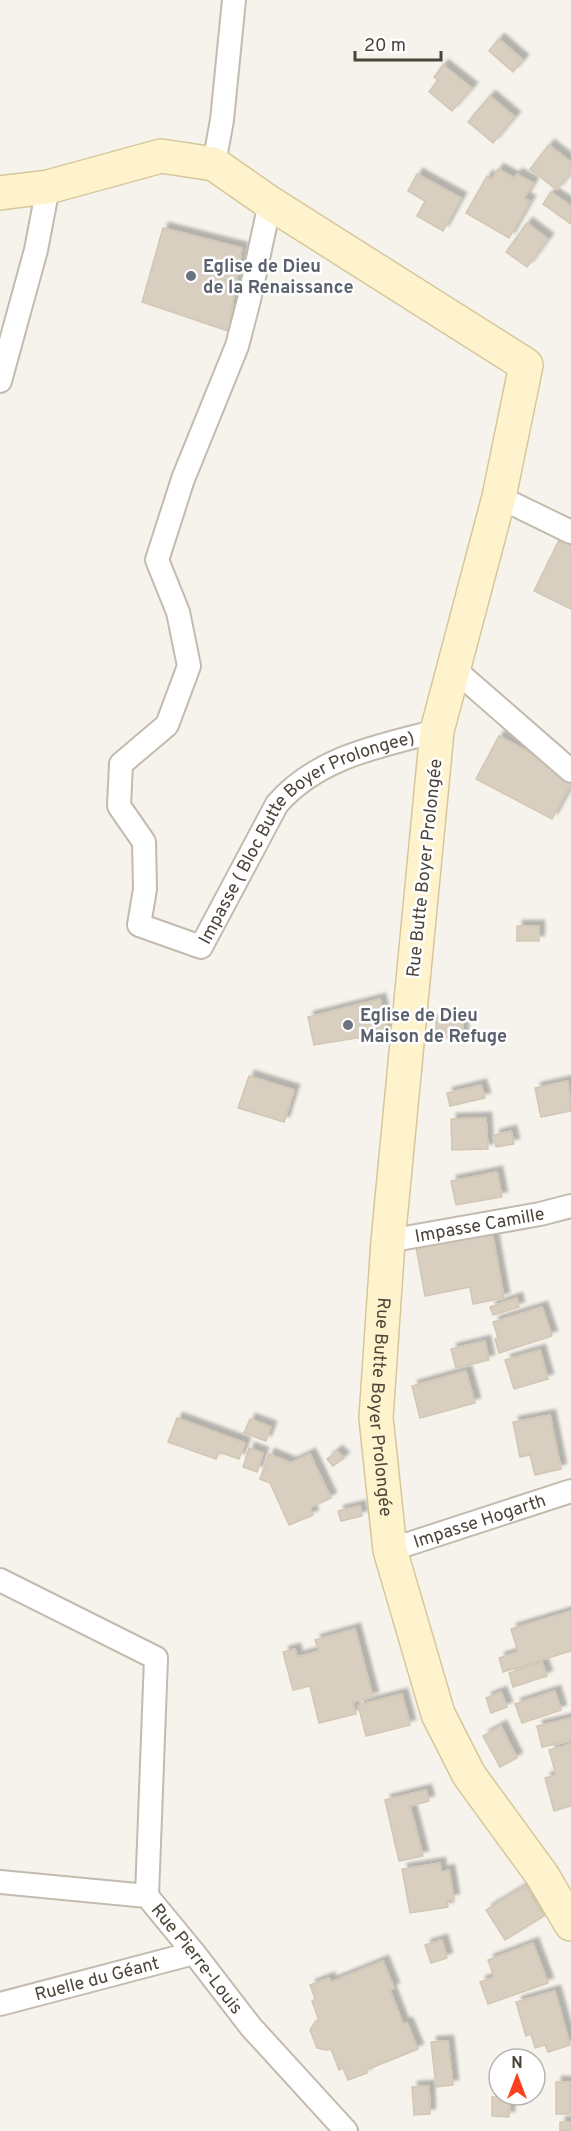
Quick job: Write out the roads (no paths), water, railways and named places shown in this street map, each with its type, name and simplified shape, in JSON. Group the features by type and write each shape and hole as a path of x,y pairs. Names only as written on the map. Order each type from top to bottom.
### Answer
{"street":[{"path":"214,164 222,120 234,0"},
{"name":"Rue Butte Boyer Prolongée","path":"0,193 48,187 161,156 214,164 270,203 526,365 499,497 437,731 388,1242 376,1418 390,1550 438,1714 470,1775 542,1875 571,1924"},
{"path":"0,381 36,250 48,187"},
{"name":"Impasse ( Bloc Butte Boyer Prolongee)","path":"270,203 237,346 183,479 157,560 178,612 189,666 167,725 121,764 119,806 144,842 145,889 139,925 201,947 277,804 291,788 311,773 358,752 437,731"},
{"path":"499,497 571,532"},
{"path":"454,669 571,771"},
{"name":"Impasse Camille","path":"388,1242 540,1214 571,1206"},
{"name":"Impasse Hogarth","path":"390,1550 571,1491"},
{"path":"0,1580 156,1658 147,1896"},
{"name":"Rue Pierre-Louis","path":"0,1882 147,1896 251,2027 346,2131"},
{"name":"Ruelle du Géant","path":"0,2004 194,1953"}],"place":[{"name":"Eglise de Dieu de la Renaissance","path":"191,276"},
{"name":"Eglise de Dieu Maison de Refuge","path":"348,1025"}]}
